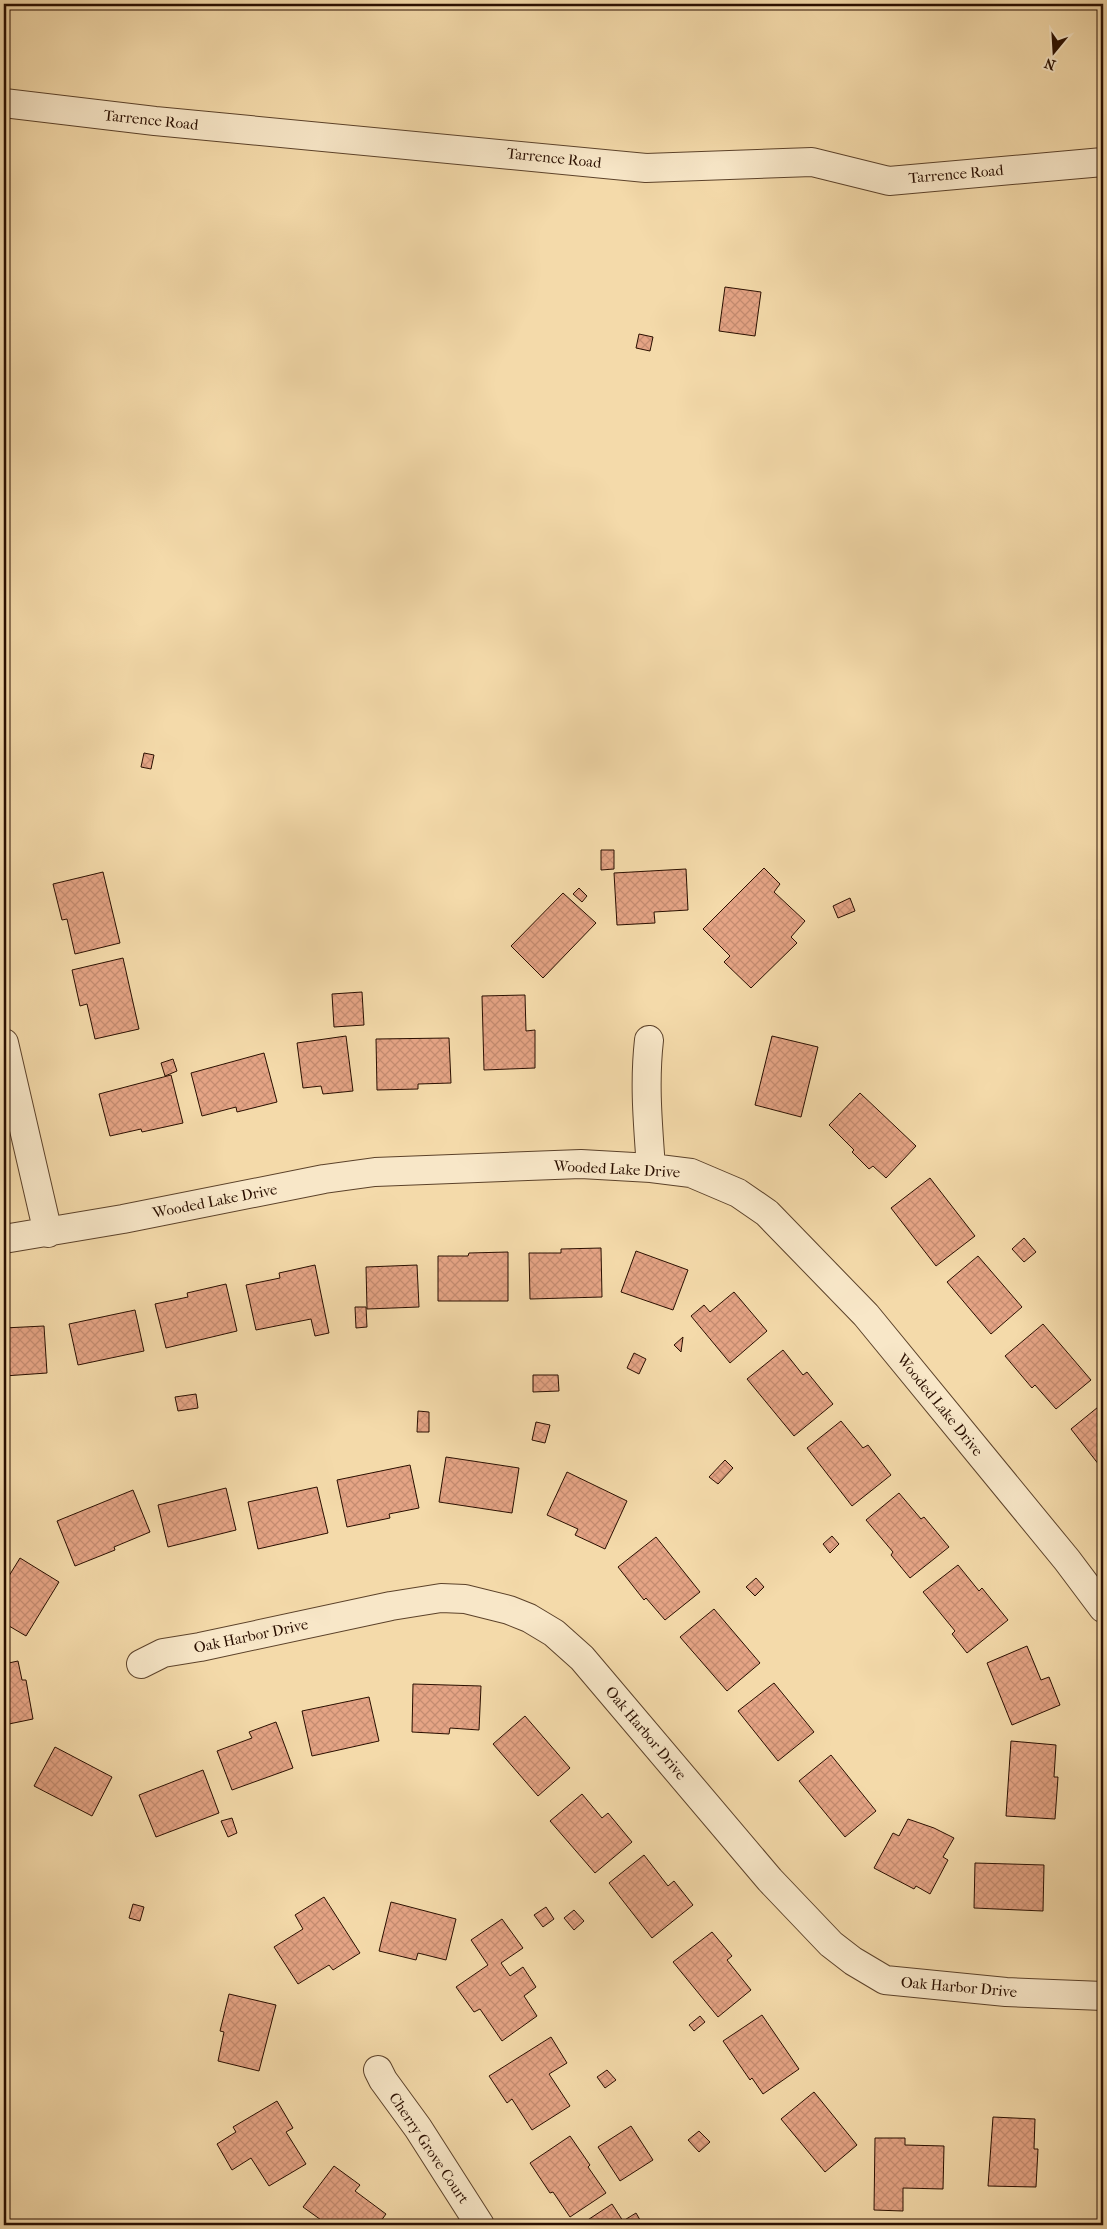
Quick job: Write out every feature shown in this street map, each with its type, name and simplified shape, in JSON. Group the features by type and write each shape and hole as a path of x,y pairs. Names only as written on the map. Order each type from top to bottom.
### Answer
{"street":[{"name":"Tarrence Road","path":"4,103 155,122 646,168 812,162 889,181 1103,162"},
{"path":"649,1040 645,1073 651,1168"},
{"path":"4,1043 48,1233"},
{"name":"Wooded Lake Drive","path":"4,1239 48,1233 324,1179 375,1172 582,1164 691,1172 738,1192 767,1213 866,1315 1067,1560 1103,1608"},
{"name":"Oak Harbor Drive","path":"140,1664 163,1653 200,1647 400,1604 441,1598 465,1599 509,1610 530,1618 554,1633 582,1658 770,1880 831,1944 853,1961 886,1980 1006,1992 1103,1996"},
{"name":"Cherry Grove Court","path":"378,2070 418,2128 480,2225"}],"building":[{"path":"725,287 761,292 755,336 719,331"},
{"path":"639,334 653,337 650,351 636,348"},
{"path":"144,753 154,755 151,769 141,767"},
{"path":"601,850 614,850 614,869 601,870"},
{"path":"764,868 780,884 774,892 805,921 791,937 797,943 751,988 724,962 730,956 703,929"},
{"path":"686,869 688,910 654,912 655,923 617,925 614,873"},
{"path":"103,872 120,943 75,954 67,919 62,920 53,884"},
{"path":"579,888 587,896 582,902 573,894"},
{"path":"563,893 596,923 543,978 511,946"},
{"path":"850,898 855,911 838,918 833,906"},
{"path":"123,958 139,1029 95,1039 87,1004 80,1006 72,970"},
{"path":"362,992 364,1025 334,1027 332,994"},
{"path":"525,995 526,1031 535,1030 535,1068 484,1070 482,996"},
{"path":"346,1036 353,1091 323,1094 321,1086 303,1088 297,1043"},
{"path":"772,1036 818,1047 801,1117 755,1105"},
{"path":"449,1038 451,1083 418,1084 418,1089 377,1090 376,1039"},
{"path":"264,1053 277,1102 237,1112 236,1107 202,1116 191,1073"},
{"path":"173,1059 177,1071 165,1076 161,1063"},
{"path":"171,1075 183,1123 142,1132 141,1129 110,1136 99,1094"},
{"path":"860,1093 916,1146 886,1178 873,1166 869,1169 852,1152 854,1150 829,1125"},
{"path":"930,1178 975,1236 936,1266 891,1208"},
{"path":"1024,1238 1036,1252 1024,1262 1012,1249"},
{"path":"601,1248 602,1297 530,1299 529,1253 561,1253 561,1249"},
{"path":"636,1251 688,1270 673,1310 621,1292"},
{"path":"508,1252 508,1301 438,1301 438,1256 468,1256 469,1253"},
{"path":"978,1256 1022,1307 991,1334 947,1282"},
{"path":"315,1265 329,1333 315,1336 311,1319 256,1330 246,1285 280,1278 279,1273"},
{"path":"417,1265 419,1307 367,1309 366,1267"},
{"path":"226,1284 237,1331 166,1348 155,1304 188,1297 187,1293"},
{"path":"734,1292 767,1331 730,1363 691,1316 704,1305 710,1312"},
{"path":"355,1307 366,1307 367,1327 356,1328"},
{"path":"135,1310 144,1351 78,1365 69,1324"},
{"path":"1043,1324 1091,1380 1056,1409 1035,1385 1032,1388 1005,1356"},
{"path":"44,1326 47,1373 4,1376 4,1328"},
{"path":"683,1337 681,1352 674,1345"},
{"path":"783,1350 803,1375 807,1372 833,1404 794,1436 747,1379"},
{"path":"634,1353 646,1359 639,1374 627,1368"},
{"path":"533,1375 558,1375 559,1391 533,1392"},
{"path":"196,1394 198,1408 178,1411 175,1397"},
{"path":"1103,1403 1103,1470 1071,1429"},
{"path":"418,1411 429,1412 429,1432 417,1432"},
{"path":"841,1421 863,1448 868,1445 891,1475 852,1506 807,1448"},
{"path":"536,1422 550,1425 545,1443 532,1440"},
{"path":"446,1457 519,1468 512,1513 439,1502"},
{"path":"725,1460 733,1468 718,1484 709,1477"},
{"path":"410,1465 419,1508 389,1514 390,1518 347,1527 337,1480"},
{"path":"567,1472 627,1501 605,1549 575,1535 578,1529 547,1515"},
{"path":"317,1487 328,1533 258,1549 248,1502"},
{"path":"226,1488 236,1530 168,1547 158,1505"},
{"path":"133,1490 150,1532 114,1547 115,1550 75,1566 57,1521"},
{"path":"899,1493 921,1519 924,1517 949,1547 910,1578 891,1555 893,1552 866,1520"},
{"path":"832,1536 839,1544 830,1553 823,1544"},
{"path":"656,1537 700,1592 665,1620 646,1598 644,1600 618,1567"},
{"path":"20,1558 59,1582 26,1636 4,1623 4,1584"},
{"path":"958,1565 979,1591 982,1588 1008,1620 967,1653 952,1634 955,1631 923,1592"},
{"path":"756,1578 764,1587 755,1596 746,1587"},
{"path":"714,1609 760,1663 727,1691 680,1637"},
{"path":"1027,1646 1041,1680 1049,1677 1060,1705 1012,1725 987,1663"},
{"path":"18,1661 22,1680 26,1680 33,1719 4,1725 4,1664"},
{"path":"774,1683 814,1732 778,1761 738,1711"},
{"path":"413,1684 481,1686 479,1730 450,1728 449,1734 412,1732"},
{"path":"369,1697 379,1741 312,1756 302,1711"},
{"path":"525,1716 570,1768 538,1796 493,1744"},
{"path":"276,1722 293,1768 232,1790 217,1751 252,1738 249,1732"},
{"path":"1011,1741 1056,1745 1054,1777 1058,1777 1055,1819 1006,1816"},
{"path":"55,1747 112,1777 92,1816 34,1786"},
{"path":"831,1755 876,1811 845,1837 799,1781"},
{"path":"203,1770 219,1813 156,1837 139,1795"},
{"path":"582,1794 602,1818 608,1813 632,1842 595,1873 550,1821"},
{"path":"232,1818 237,1833 228,1837 221,1821"},
{"path":"908,1819 934,1828 954,1838 943,1857 948,1860 930,1894 916,1886 914,1889 874,1868 893,1833 899,1836"},
{"path":"644,1855 668,1886 674,1881 693,1905 652,1938 609,1883"},
{"path":"975,1863 1044,1865 1043,1911 974,1908"},
{"path":"324,1897 360,1953 333,1970 329,1965 298,1984 274,1947 303,1929 295,1915"},
{"path":"391,1902 456,1919 446,1960 418,1953 416,1960 379,1951"},
{"path":"133,1904 144,1907 140,1921 129,1918"},
{"path":"546,1907 554,1919 543,1927 534,1915"},
{"path":"574,1910 584,1921 574,1930 564,1918"},
{"path":"502,1919 523,1948 501,1963 510,1976 523,1967 536,1987 524,1996 537,2016 502,2041 480,2009 474,2012 456,1987 488,1965 471,1940"},
{"path":"712,1932 732,1956 727,1960 751,1990 718,2017 673,1962"},
{"path":"229,1994 276,2005 259,2071 218,2061 224,2032 220,2031"},
{"path":"762,2015 799,2069 763,2094 752,2078 750,2080 723,2041"},
{"path":"700,2016 705,2022 694,2031 689,2025"},
{"path":"551,2037 567,2063 549,2074 570,2106 532,2130 512,2099 507,2103 489,2076"},
{"path":"607,2070 616,2080 605,2088 597,2077"},
{"path":"814,2092 857,2145 825,2172 781,2119"},
{"path":"277,2101 293,2128 286,2132 306,2164 269,2186 251,2158 232,2170 217,2144 236,2132 233,2127"},
{"path":"993,2117 1035,2119 1034,2149 1038,2149 1036,2187 988,2186"},
{"path":"631,2126 653,2160 620,2181 598,2147"},
{"path":"699,2131 710,2142 699,2152 688,2140"},
{"path":"570,2136 606,2193 570,2217 553,2192 550,2193 530,2163"},
{"path":"875,2138 905,2138 905,2145 944,2146 943,2189 903,2188 903,2211 874,2210"},
{"path":"334,2166 360,2185 355,2191 386,2214 378,2225 328,2225 303,2207"},
{"path":"612,2204 623,2221 636,2213 643,2225 580,2225"}]}
